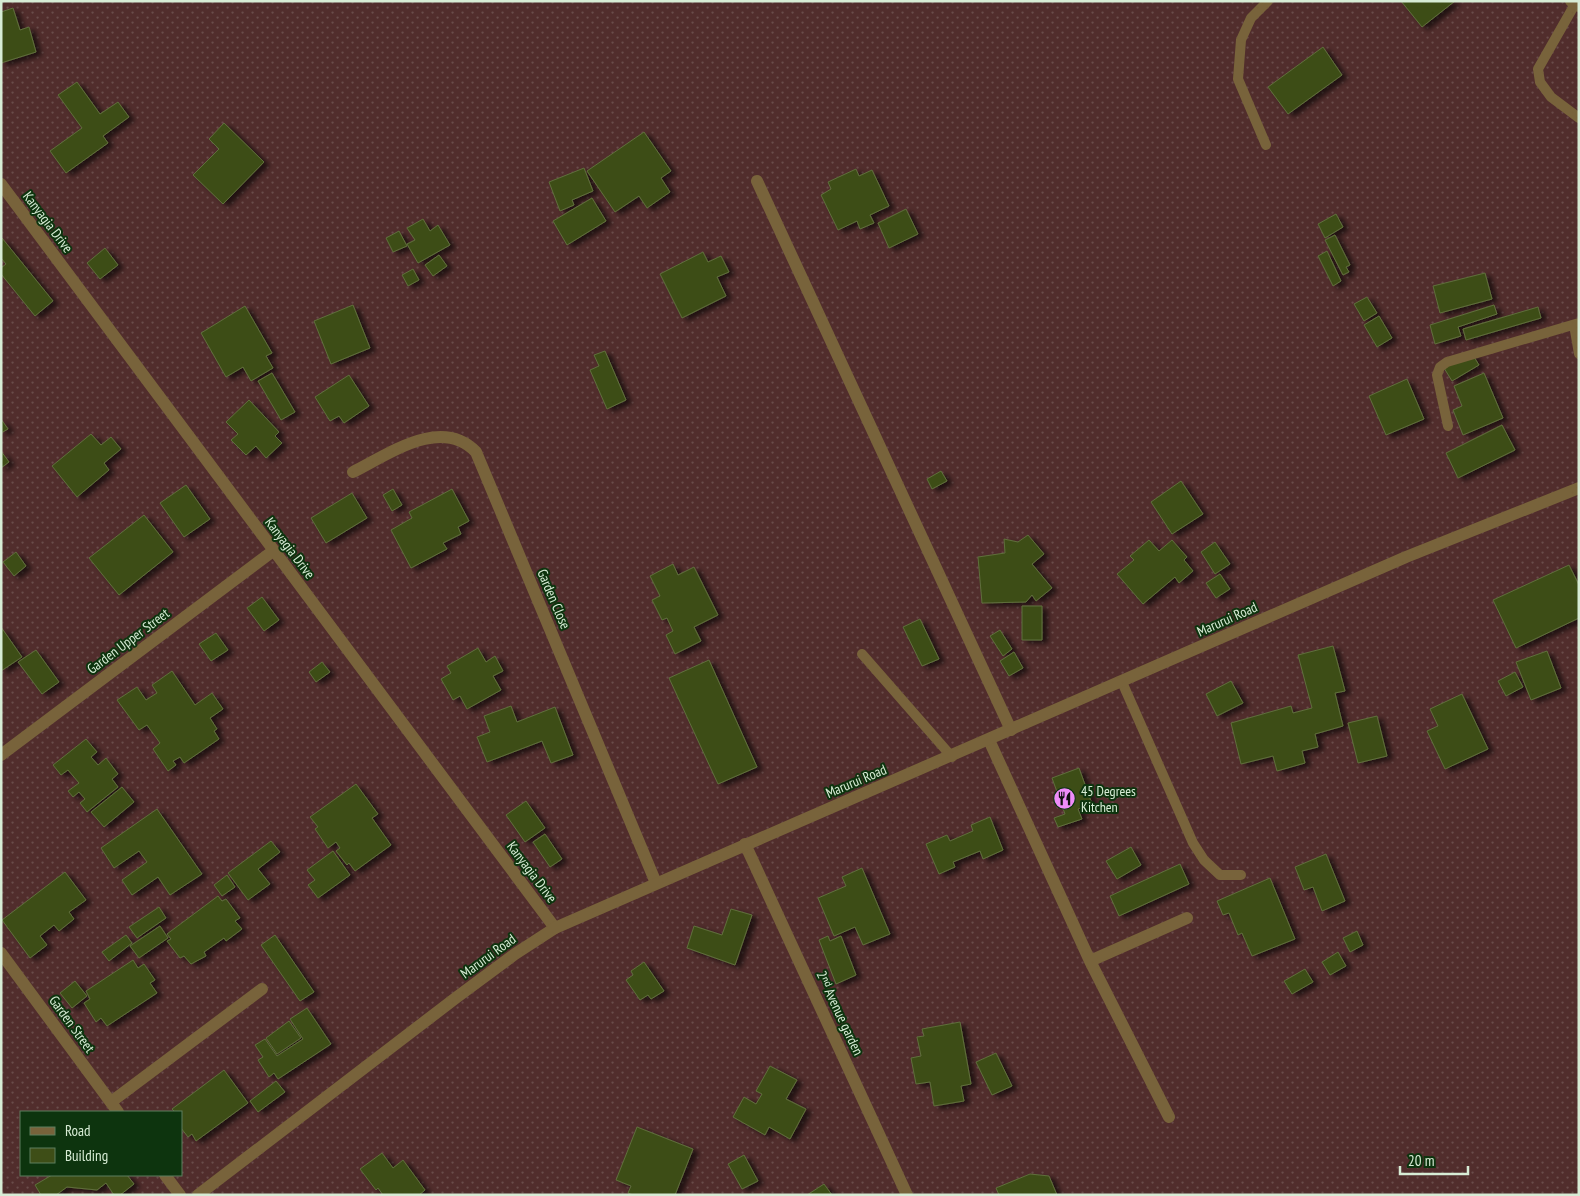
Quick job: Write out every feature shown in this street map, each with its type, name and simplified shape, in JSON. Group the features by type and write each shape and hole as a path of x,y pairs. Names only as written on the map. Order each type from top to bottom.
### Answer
{"street":[{"path":"757,181 1012,730"},
{"name":"Kanyagia Drive","path":"1,184 555,928"},
{"name":"Garden Close","path":"353,472 406,445 428,438 457,438 468,444 476,452 656,883"},
{"name":"Marurui Road","path":"198,1195 457,997 515,954 555,928 1406,557 1579,488"},
{"name":"Garden Upper Street","path":"1,755 273,551"},
{"path":"988,740 1090,961 1169,1117"},
{"name":"2ⁿᵈ Avenue garden","path":"745,844 906,1195"},
{"path":"1090,961 1187,918"},
{"name":"Garden Street","path":"1,953 115,1107"},
{"path":"115,1107 262,989"},
{"path":"166,1176 180,1195"}],"lane":[{"path":"1266,145 1238,80 1241,40 1251,18 1268,1"},
{"path":"1576,3 1538,69 1540,82 1551,97 1579,118"},
{"path":"1448,426 1437,375 1440,367 1447,362 1576,324 1579,354"},
{"path":"862,654 952,756"},
{"path":"1122,682 1193,843 1204,860 1220,875 1241,875"}],"shaded area":[{"path":"1,1 1579,1 1579,1195 1,1195"}],"building":[{"path":"1401,1 1455,1 1422,27"},
{"path":"13,8 20,30 29,27 36,52 1,63 1,12"},
{"path":"1323,47 1342,75 1288,114 1268,87"},
{"path":"77,82 100,114 118,102 129,117 103,136 108,143 66,173 50,151 82,128 58,95"},
{"path":"224,123 264,162 223,204 193,175 219,149 209,139"},
{"path":"644,132 671,171 661,178 670,192 647,208 639,196 615,212 587,171"},
{"path":"584,168 593,191 572,200 574,205 560,211 549,182"},
{"path":"856,169 859,176 872,170 889,206 870,215 874,223 860,229 857,221 838,230 821,195 831,189 828,182"},
{"path":"592,198 606,221 567,245 553,221"},
{"path":"906,209 918,234 889,248 878,223"},
{"path":"1336,214 1343,227 1325,238 1318,224"},
{"path":"423,219 430,231 438,225 450,245 418,263 407,244 415,240 407,228"},
{"path":"399,231 407,246 393,252 386,238"},
{"path":"1335,235 1350,265 1346,267 1349,272 1343,275 1325,240"},
{"path":"2,238 53,301 35,316 1,274 1,268 6,264 1,258"},
{"path":"105,248 118,265 100,279 87,263"},
{"path":"1327,251 1341,281 1333,286 1318,256"},
{"path":"703,252 708,262 721,256 729,272 717,277 726,296 682,318 660,274"},
{"path":"439,255 447,266 433,276 425,265"},
{"path":"413,269 419,280 408,286 402,275"},
{"path":"1485,273 1492,299 1440,313 1433,286"},
{"path":"1367,297 1377,313 1364,321 1354,304"},
{"path":"353,305 370,348 331,364 314,321"},
{"path":"1494,305 1497,314 1458,327 1461,336 1435,344 1430,325"},
{"path":"245,306 272,353 266,356 273,368 251,381 243,367 226,377 201,333"},
{"path":"1538,307 1541,318 1466,340 1463,329"},
{"path":"1379,316 1392,338 1377,347 1364,325"},
{"path":"605,351 626,400 607,409 590,370 599,366 594,355"},
{"path":"1471,352 1479,365 1452,381 1444,368"},
{"path":"272,373 295,412 281,420 258,381"},
{"path":"1484,373 1503,418 1463,435 1453,410 1462,406 1454,386"},
{"path":"349,375 369,406 344,423 339,416 330,421 315,397"},
{"path":"1407,379 1424,419 1386,435 1369,396"},
{"path":"249,400 279,432 275,436 282,443 266,458 256,446 246,455 231,440 238,434 226,422"},
{"path":"1,419 8,429 1,433"},
{"path":"1502,425 1515,450 1458,478 1446,453"},
{"path":"91,434 101,445 111,437 121,449 104,463 109,470 77,497 52,466"},
{"path":"1,451 9,462 1,468"},
{"path":"941,471 947,481 932,489 927,479"},
{"path":"1181,481 1203,514 1172,534 1151,502"},
{"path":"186,485 210,519 184,537 160,503"},
{"path":"393,489 402,505 392,511 383,495"},
{"path":"452,489 469,521 458,527 461,534 443,543 447,549 411,568 391,530 412,518 409,512"},
{"path":"352,493 367,518 326,543 311,518"},
{"path":"144,515 173,552 119,595 89,558"},
{"path":"1028,535 1044,554 1032,564 1052,588 1036,601 1032,595 1026,602 982,603 978,557 1005,553 1004,539 1018,542"},
{"path":"1149,540 1159,551 1172,540 1187,557 1184,560 1193,571 1179,583 1175,577 1143,604 1117,574 1134,560 1130,556"},
{"path":"1215,542 1230,564 1215,574 1201,552"},
{"path":"16,552 26,566 14,576 3,562"},
{"path":"673,564 678,575 694,567 718,615 694,627 701,641 675,654 666,635 673,631 667,618 662,620 652,600 660,596 650,576"},
{"path":"1569,565 1579,585 1579,618 1516,648 1493,600"},
{"path":"1220,574 1230,589 1216,598 1206,583"},
{"path":"262,597 279,620 264,631 247,608"},
{"path":"1022,606 1042,606 1042,640 1022,640"},
{"path":"920,619 939,659 922,666 903,627"},
{"path":"1,627 22,657 1,671"},
{"path":"1000,630 1012,649 1003,656 990,636"},
{"path":"216,633 228,650 211,661 199,644"},
{"path":"1333,646 1345,691 1335,693 1343,726 1315,734 1318,747 1302,751 1305,763 1277,771 1273,756 1241,764 1231,723 1291,706 1293,713 1312,708 1298,655"},
{"path":"478,648 486,662 495,656 503,671 493,676 501,690 467,709 460,696 453,700 441,679 451,673 447,666"},
{"path":"36,650 59,682 42,694 18,662"},
{"path":"1547,651 1561,688 1531,700 1516,662"},
{"path":"1014,652 1023,668 1009,676 1000,661"},
{"path":"709,660 757,767 718,784 669,678"},
{"path":"322,662 330,672 316,682 309,672"},
{"path":"172,671 195,705 212,693 223,709 210,718 217,729 214,731 219,739 184,763 180,757 173,761 176,765 168,771 153,749 160,743 147,725 139,730 117,700 137,687 146,700 157,693 152,685"},
{"path":"1515,672 1523,687 1506,696 1498,681"},
{"path":"1231,681 1243,703 1217,716 1206,694"},
{"path":"1462,694 1488,749 1445,769 1427,731 1438,726 1430,709"},
{"path":"511,706 517,722 555,707 573,755 551,763 542,741 487,762 477,737 490,732 484,716"},
{"path":"1377,716 1387,756 1358,763 1348,723"},
{"path":"86,739 97,752 91,757 98,765 106,758 118,774 112,779 118,787 87,812 80,803 85,799 79,792 73,797 68,791 79,783 68,770 61,775 53,765"},
{"path":"1079,768 1092,804 1078,809 1082,819 1058,827 1054,818 1065,814 1052,778"},
{"path":"356,784 378,814 372,818 391,845 355,871 349,863 347,865 336,851 340,848 336,842 328,848 315,829 318,827 310,817"},
{"path":"122,787 134,802 104,827 91,812"},
{"path":"526,801 545,828 525,842 506,815"},
{"path":"157,809 202,874 170,895 158,877 132,895 122,880 147,862 139,851 114,868 101,848"},
{"path":"990,817 1003,850 983,859 980,851 953,862 955,867 939,874 926,844 947,835 950,841 973,831 971,825"},
{"path":"545,834 562,859 550,867 533,842"},
{"path":"271,841 280,852 258,869 270,884 248,900 228,873"},
{"path":"1131,847 1141,865 1117,879 1106,861"},
{"path":"333,851 350,875 318,898 308,885 315,880 307,870"},
{"path":"1326,854 1345,901 1322,911 1313,887 1304,890 1295,867"},
{"path":"1180,864 1189,884 1119,916 1110,896"},
{"path":"862,868 890,934 863,945 855,927 834,936 818,898 846,886 842,877"},
{"path":"65,872 86,900 69,912 74,919 59,931 54,925 40,936 47,945 30,958 2,920"},
{"path":"227,875 235,887 222,896 214,885"},
{"path":"1270,878 1295,939 1252,956 1242,933 1238,935 1229,913 1223,915 1217,901"},
{"path":"218,896 222,901 226,899 240,918 235,921 242,929 226,941 224,938 204,952 206,956 191,964 184,956 180,958 167,941 171,939 167,934"},
{"path":"159,907 166,918 137,938 129,927"},
{"path":"731,909 752,915 735,965 687,948 694,926 722,935"},
{"path":"160,926 168,938 139,958 130,946"},
{"path":"1357,931 1363,945 1350,952 1343,938"},
{"path":"126,935 132,943 109,961 102,952"},
{"path":"275,935 314,992 300,1001 261,945"},
{"path":"828,936 830,941 841,936 856,975 836,984 819,940"},
{"path":"1338,952 1346,966 1330,975 1322,962"},
{"path":"133,960 138,968 144,964 155,980 150,983 157,993 107,1026 101,1018 96,1022 84,1003 90,999 86,991"},
{"path":"644,962 664,991 651,999 648,995 640,1000 626,980 633,975 631,971"},
{"path":"1305,969 1313,982 1292,994 1284,981"},
{"path":"75,981 87,996 72,1008 60,993"},
{"path":"307,1008 331,1044 278,1079 274,1073 269,1077 258,1060 263,1057 255,1045 265,1039 277,1056 303,1039 290,1019"},
{"path":"289,1021 301,1038 277,1054 266,1038"},
{"path":"960,1022 971,1084 961,1086 964,1101 934,1106 930,1082 916,1084 911,1058 921,1056 917,1037 924,1036 922,1029"},
{"path":"996,1053 1012,1086 992,1095 976,1062"},
{"path":"770,1066 797,1080 786,1099 806,1109 790,1139 769,1127 765,1135 733,1117 744,1097 756,1104 762,1094 756,1091"},
{"path":"224,1070 248,1103 196,1141 192,1134 188,1137 182,1129 182,1111 174,1111 172,1109"},
{"path":"276,1081 285,1092 258,1112 250,1101"},
{"path":"637,1127 693,1149 675,1195 633,1195 628,1193 631,1186 616,1180"},
{"path":"382,1153 393,1168 403,1160 425,1190 419,1195 383,1195 378,1188 376,1190 360,1169"},
{"path":"744,1155 758,1181 742,1189 728,1164"},
{"path":"1030,1174 1049,1176 1057,1195 999,1195 996,1188"},
{"path":"50,1176 128,1176 134,1184 120,1195 114,1195 106,1183 97,1190 67,1187 56,1195 41,1195 35,1185"},
{"path":"824,1184 832,1195 807,1195"}],"place":[{"name":"45 Degrees Kitchen","path":"1065,799"}]}
